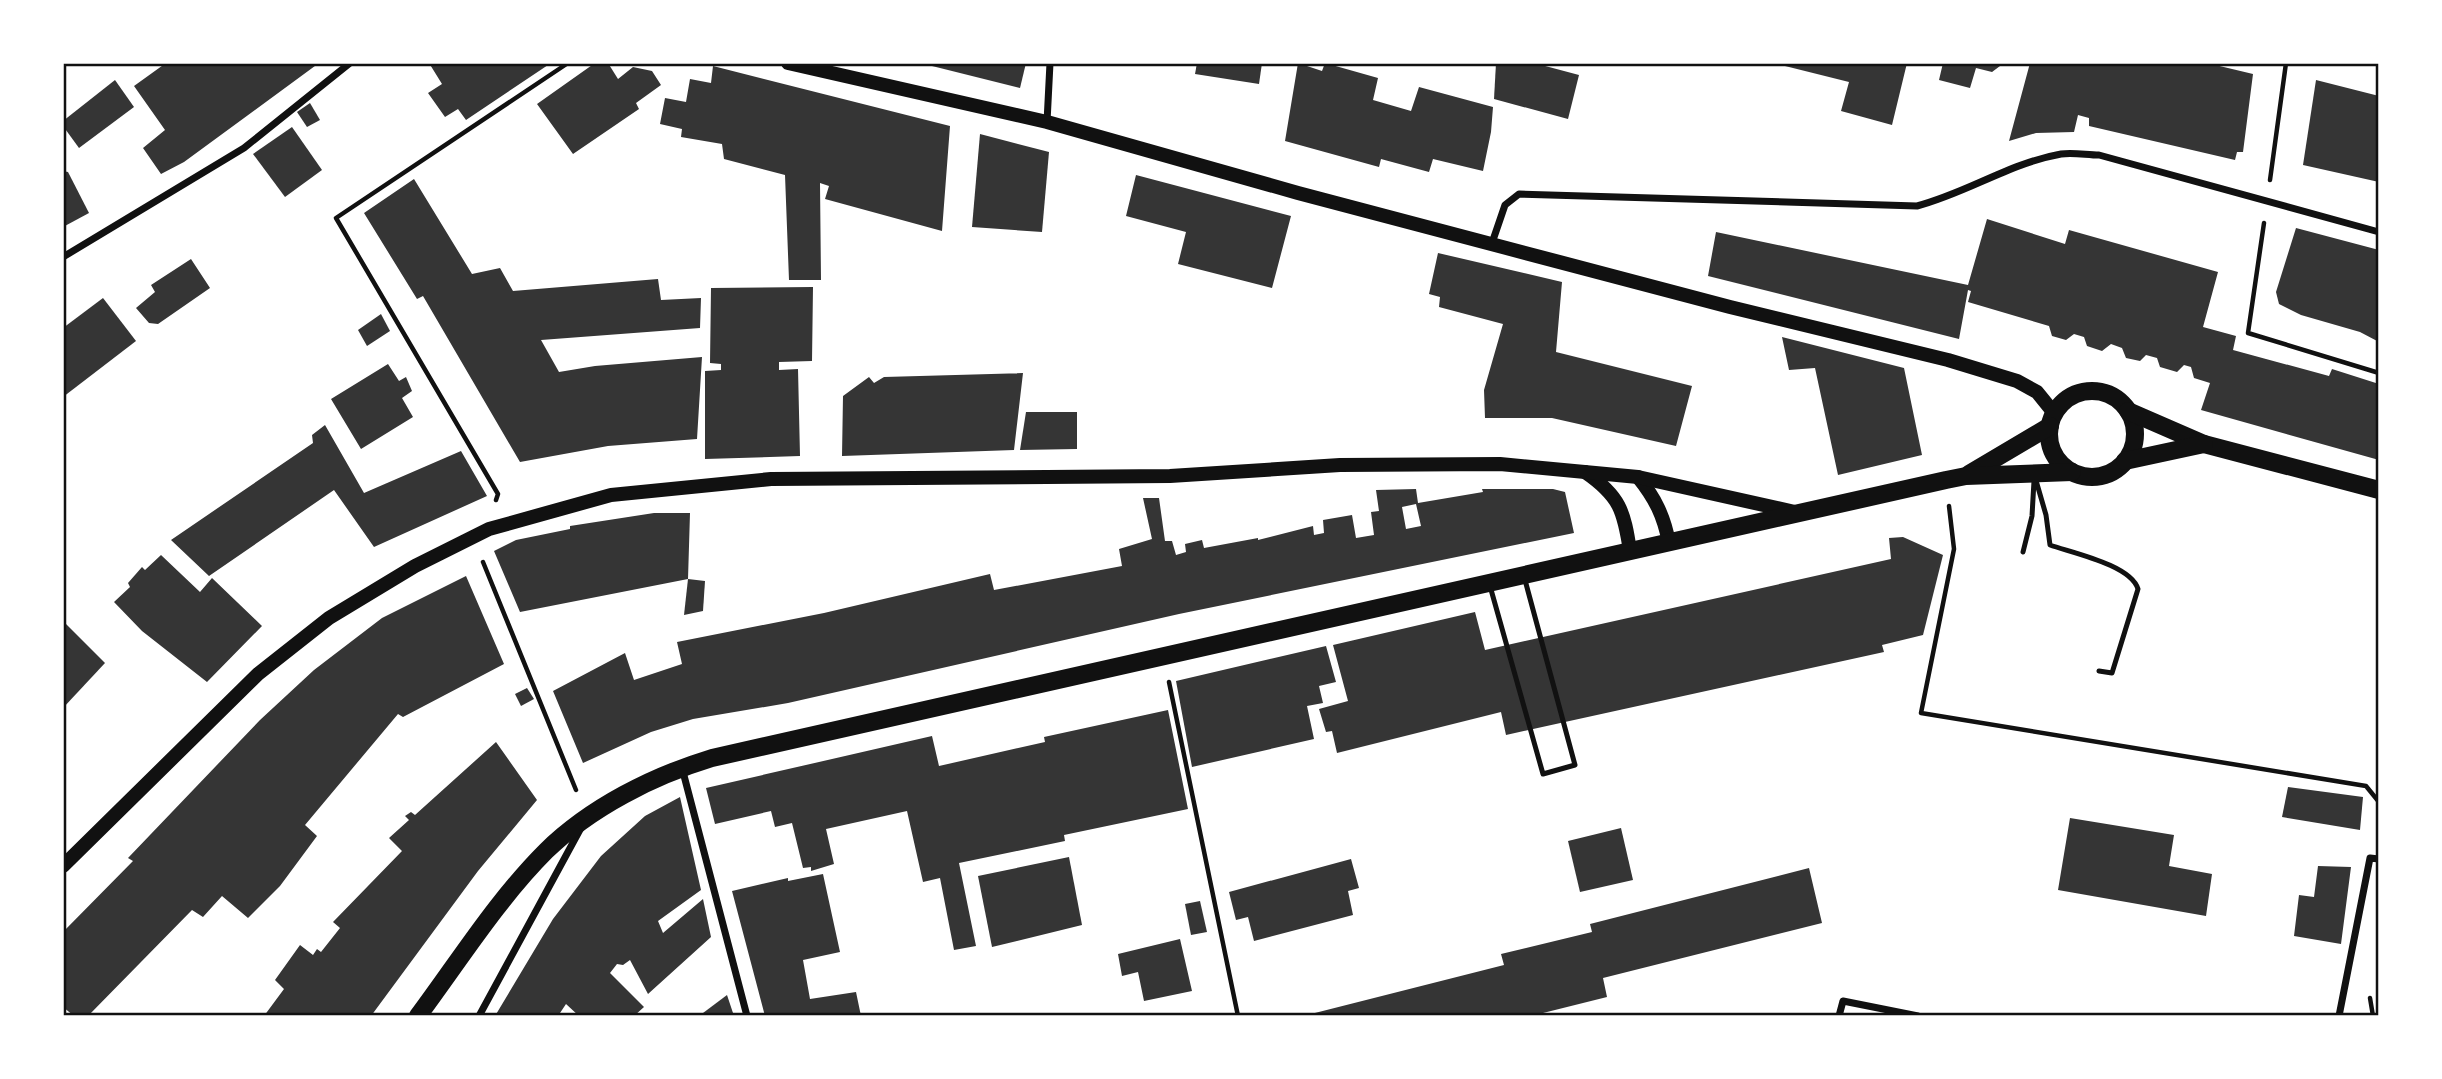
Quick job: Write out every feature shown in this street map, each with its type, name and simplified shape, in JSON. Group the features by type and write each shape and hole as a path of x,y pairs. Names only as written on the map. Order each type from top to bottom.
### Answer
{"main road":[{"path":"788,63 1047,122 1298,193 2017,380 2037,392 2052,420 2049,440 2053,453 2072,472"},
{"path":"418,1016 520,879 547,850 587,817 681,767 1946,480 1966,476 2072,472 2099,476 2125,461 2135,436 2128,411 2119,400 2105,393 2091,391 2070,397 2052,420 1966,476"},
{"path":"2128,411 2204,444 2379,490"},
{"path":"2125,461 2204,444"},
{"path":"63,866 268,666 329,618 415,566 489,529 611,495 771,479 1156,476 1340,465 1500,464 1638,477 1801,514"},
{"path":"1584,471 1606,486 1619,502 1626,520 1630,551"},
{"path":"1638,477 1655,498 1664,518 1669,543"}],"street":[{"path":"63,257 243,148 350,63"},
{"path":"1047,122 1050,63"},
{"path":"1492,243 1505,205 1519,194 1917,206 1950,197 2004,171 2062,154 2099,155 2379,232"},
{"path":"681,767 747,1016"},
{"path":"479,1016 587,817"},
{"path":"2339,1016 2370,858 2379,859"},
{"path":"1839,1016 1843,1001 1918,1016"}],"lane":[{"path":"2024,552 2032,516 2034,474"},
{"path":"2034,474 2046,515 2050,545 2122,570 2135,580 2138,589 2112,673 2099,671"},
{"path":"1489,583 1544,774 1575,765 1523,575"}],"path":[{"path":"568,63 336,218 498,494 480,554 587,817"},
{"path":"2286,63 2248,333 2379,373"},
{"path":"1946,480 1954,549 1921,713 2366,786 2379,802"},
{"path":"1167,657 1170,691 1238,1016"},
{"path":"2377,834 2379,820"},
{"path":"2371,988 2369,1001 2374,1016"}],"building":[{"path":"166,63 319,63 184,162 161,174 143,148 165,130 134,86"},
{"path":"429,63 551,63 466,120 458,109 445,117 428,93 442,84"},
{"path":"595,63 608,63 618,79 633,67 652,71 661,85 636,103 639,109 573,154 537,104"},
{"path":"920,63 1026,63 1020,88"},
{"path":"1197,63 1262,63 1259,84 1195,74"},
{"path":"1298,63 1322,71 1325,63 1378,78 1373,100 1411,111 1419,87 1493,107 1483,171 1433,159 1429,172 1381,159 1379,167 1285,141"},
{"path":"1496,63 1534,63 1579,75 1568,119 1494,99"},
{"path":"1907,63 1892,125 1841,111 1849,82 1777,64"},
{"path":"1943,63 2004,63 1992,72 1976,68 1970,88 1939,80"},
{"path":"2030,63 2207,63 2253,74 2243,152 2237,152 2235,160 2089,126 2089,118 2078,115 2074,132 2036,133 2009,141"},
{"path":"713,66 950,126 942,231 825,199 829,186 820,183 821,280 789,280 785,175 724,159 722,144 681,137 682,129 660,124 665,98 686,102 690,79 711,83"},
{"path":"115,80 134,107 79,148 63,126 63,121"},
{"path":"2316,80 2379,96 2379,182 2303,165"},
{"path":"310,103 320,120 307,127 297,112"},
{"path":"292,127 322,170 285,197 253,154"},
{"path":"980,134 1049,152 1042,232 972,227"},
{"path":"63,171 68,172 89,213 63,227"},
{"path":"1136,175 1291,216 1272,288 1178,264 1186,232 1126,216"},
{"path":"414,179 472,274 500,268 513,291 658,279 661,300 701,298 700,328 541,340 559,372 595,366 702,357 697,439 608,446 520,462 423,296 417,299 364,213"},
{"path":"1987,219 2065,244 2069,230 2218,272 2203,327 2236,336 2233,350 2329,376 2332,369 2379,384 2379,460 2201,410 2210,383 2194,378 2191,367 2184,365 2177,372 2160,367 2157,358 2146,355 2140,361 2126,358 2122,348 2111,344 2102,351 2087,346 2084,337 2074,334 2066,340 2052,336 2049,326 1968,302 1971,291 1968,290 1959,339 1708,276 1716,232 1968,285"},
{"path":"2296,228 2379,250 2379,342 2360,332 2301,315 2279,304 2276,292"},
{"path":"1438,253 1562,282 1556,352 1692,386 1676,446 1552,418 1485,418 1484,390 1503,324 1439,307 1440,297 1429,294"},
{"path":"191,259 210,288 158,324 149,323 136,308 155,292 151,285"},
{"path":"813,287 812,361 779,362 779,370 798,369 800,456 705,459 705,371 721,370 721,364 710,363 711,288"},
{"path":"103,298 136,341 63,397 63,328"},
{"path":"381,314 390,331 367,346 358,330"},
{"path":"1782,337 1904,368 1922,455 1838,475 1815,368 1789,370"},
{"path":"388,364 399,381 406,377 412,391 402,398 413,417 361,449 331,399"},
{"path":"1023,373 1014,450 842,456 843,396 869,377 874,383 884,377"},
{"path":"1026,412 1077,412 1077,449 1020,450"},
{"path":"325,425 364,493 461,451 487,496 374,547 334,490 209,576 171,540 313,443 312,435"},
{"path":"1416,489 1418,503 1483,492 1482,489 1553,489 1565,492 1574,533 1179,614 788,703 693,719 651,732 583,763 553,691 625,653 634,680 682,664 677,642 824,613 990,574 994,590 1122,566 1119,549 1152,539 1143,498 1159,498 1165,541 1172,541 1176,555 1186,552 1185,544 1202,540 1204,548 1258,540 1313,526 1314,535 1324,533 1323,520 1352,515 1356,538 1374,535 1371,512 1379,511 1376,490","holes":["1416,504 1421,526 1406,529 1402,507"]},
{"path":"654,513 690,513 688,579 520,612 494,551 516,540 570,529 570,526"},
{"path":"1903,537 1943,555 1923,635 1882,645 1884,652 1506,735 1501,712 1337,753 1332,731 1326,732 1319,709 1348,701 1333,645 1475,612 1485,650 1891,559 1889,538"},
{"path":"161,555 200,592 212,578 262,626 207,682 142,631 114,602 130,587 128,583 142,567 145,570"},
{"path":"466,576 504,664 403,717 398,714 305,825 317,836 280,886 248,918 222,896 203,917 192,910 88,1016 74,1016 63,1007 63,932 133,861 128,858 260,720 314,670 382,618"},
{"path":"688,579 705,581 703,611 684,615"},
{"path":"63,621 105,663 63,708"},
{"path":"1326,646 1336,682 1319,686 1323,703 1307,706 1314,739 1192,767 1176,681"},
{"path":"527,688 534,699 521,706 515,694"},
{"path":"1168,710 1188,809 1064,835 1065,841 959,863 976,946 954,950 940,878 923,882 907,811 826,829 834,864 811,871 811,867 803,868 792,823 775,827 771,811 715,824 706,788 932,736 939,766 1045,742 1044,737"},
{"path":"496,742 537,800 478,871 371,1016 264,1016 284,989 275,980 300,945 313,955 317,949 321,952 340,928 333,922 402,851 389,838 409,820 405,816 411,812 415,815"},
{"path":"2288,787 2363,797 2360,830 2282,817"},
{"path":"680,797 701,890 658,921 663,933 703,899 711,937 648,994 630,960 623,965 617,964 610,973 644,1007 634,1016 579,1016 566,1004 558,1016 495,1016 553,919 601,856 645,816"},
{"path":"2070,818 2174,835 2169,866 2212,874 2206,916 2058,890"},
{"path":"1621,828 1633,880 1580,892 1568,841"},
{"path":"1069,857 1082,925 992,947 978,876"},
{"path":"1351,859 1359,888 1348,891 1353,915 1254,941 1248,917 1236,920 1229,892"},
{"path":"2318,866 2351,867 2341,944 2294,936 2299,895 2314,897"},
{"path":"1809,868 1822,923 1603,978 1607,997 1531,1016 1303,1016 1504,965 1501,954 1592,932 1590,924"},
{"path":"823,874 840,952 803,960 810,999 856,992 861,1016 765,1016 732,891 788,878 788,881"},
{"path":"1200,901 1207,932 1191,935 1185,904"},
{"path":"1180,939 1192,991 1144,1001 1138,972 1122,976 1118,954"},
{"path":"727,995 734,1016 699,1016"}]}
